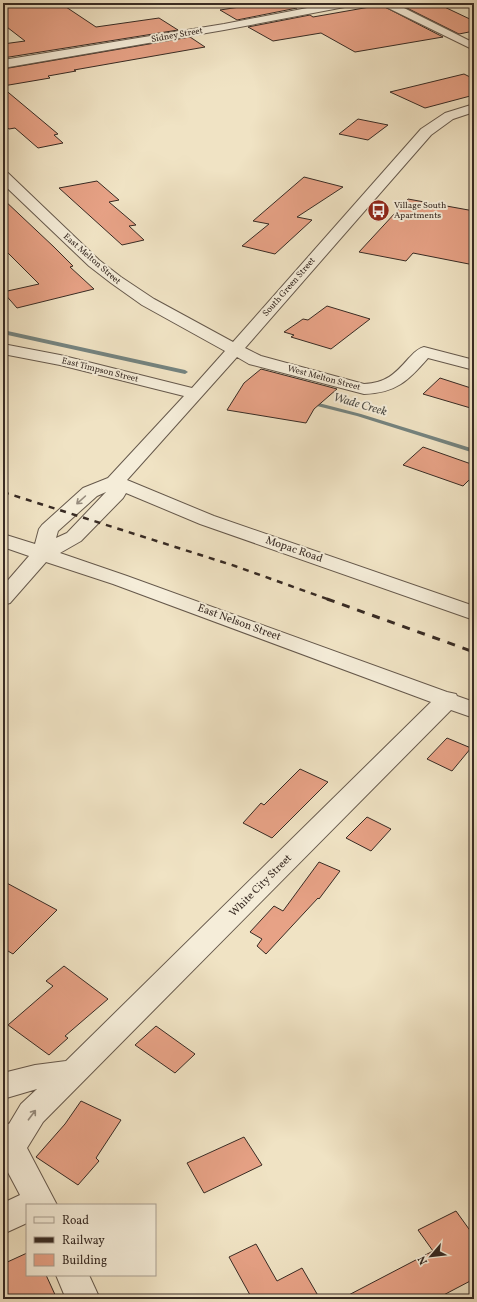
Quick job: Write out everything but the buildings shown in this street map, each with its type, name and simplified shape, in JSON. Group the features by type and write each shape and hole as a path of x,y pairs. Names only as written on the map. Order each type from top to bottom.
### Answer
{"street":[{"name":"Sidney Street","path":"3,64 224,27 350,3"},
{"path":"386,3 474,48"},
{"name":"South Green Street","path":"3,599 42,554 74,537 116,494 115,482 196,394 426,132 449,116 474,108"},
{"name":"East Melton Street","path":"3,176 94,262 116,280 148,302 234,350"},
{"name":"East Timpson Street","path":"3,349 60,360 196,394"},
{"name":"West Melton Street","path":"234,350 255,360 364,389 378,388 395,383 424,352 474,364"},
{"name":"Mopac Road","path":"115,482 207,520 474,613"},
{"name":"East Nelson Street","path":"3,540 120,580 474,710"},
{"name":"White City Street","path":"7,1140 32,1113 448,700"},
{"path":"3,1086 35,1077 74,1072"},
{"path":"7,1140 35,1204"},
{"path":"3,1219 26,1209"},
{"path":"72,1276 83,1299"}],"waterway":[{"name":"Wade Creek","path":"3,332 185,372"},
{"name":"Wade Creek","path":"311,403 359,415 474,451"}],"railway":[{"path":"3,492 235,566 330,600"},
{"path":"327,599 474,652"}],"place":[{"name":"Village South Apartments","path":"379,210"}]}
